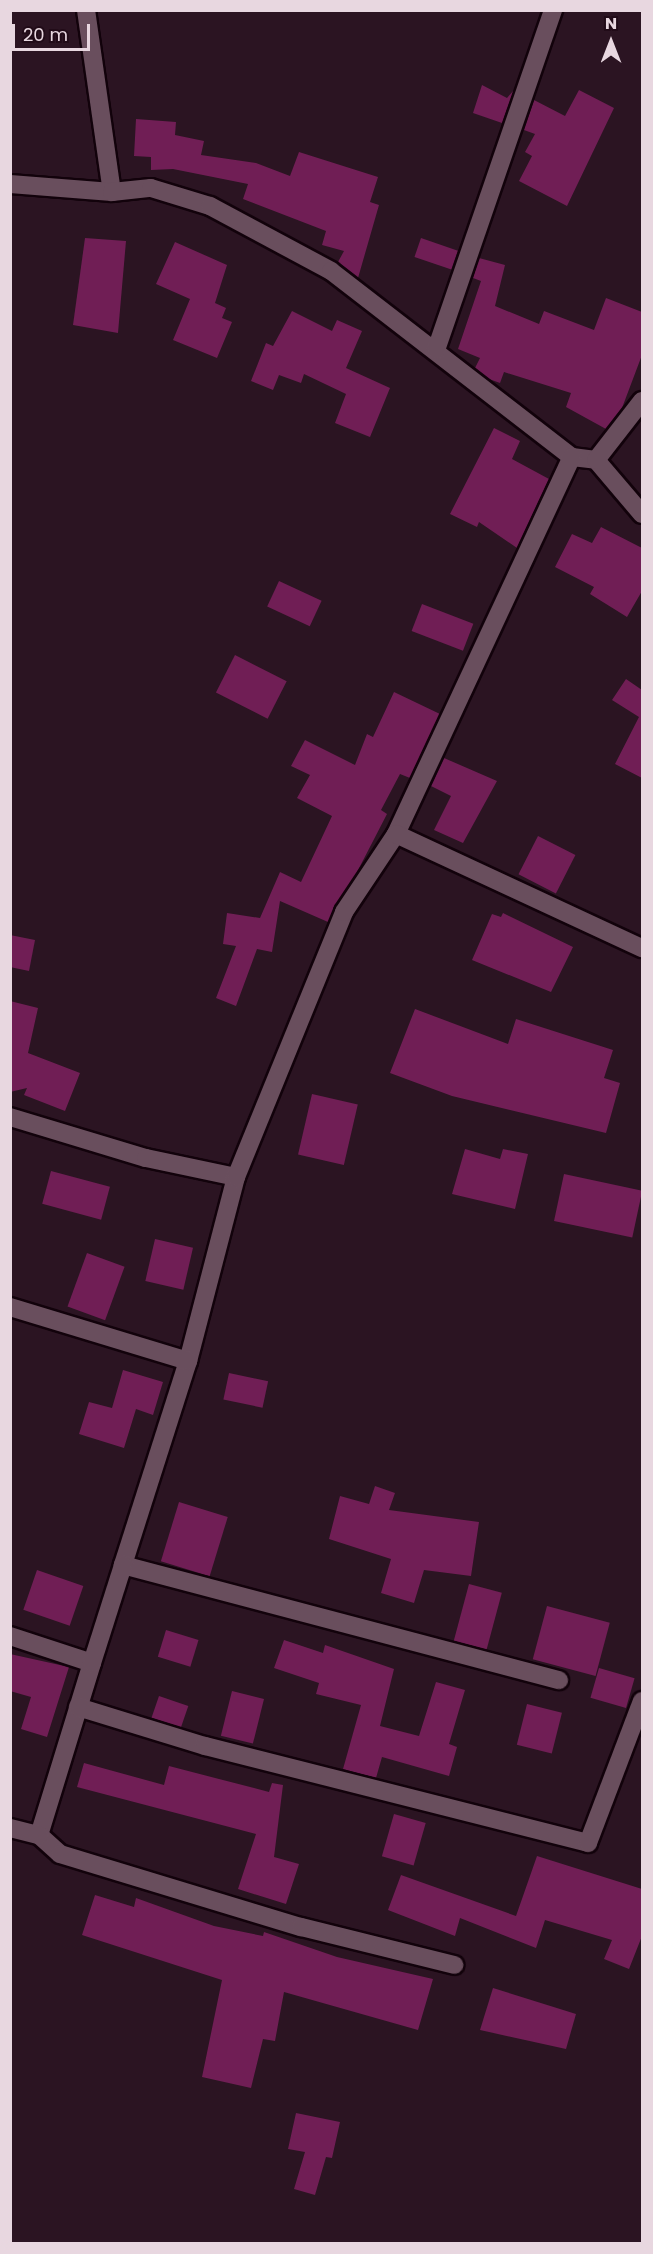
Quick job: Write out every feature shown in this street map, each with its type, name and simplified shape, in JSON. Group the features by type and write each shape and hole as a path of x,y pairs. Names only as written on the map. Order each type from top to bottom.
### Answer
{"street":[{"path":"86,10 112,192"},
{"path":"436,350 552,10"},
{"path":"10,184 112,192 151,188 210,206 330,271 572,456 596,460 642,514"},
{"path":"596,460 642,401"},
{"path":"39,1835 188,1361 236,1177 344,912 396,834 572,456"},
{"path":"396,834 642,948"},
{"path":"10,1117 146,1158 236,1177"},
{"path":"10,1307 188,1361"},
{"path":"123,1565 559,1680"},
{"path":"10,1636 92,1663"},
{"path":"78,1707 205,1746 588,1843 642,1701"},
{"path":"10,1828 39,1835 60,1854 131,1878 454,1965"}],"building":[{"path":"482,85 507,98 514,90 502,123 473,113"},
{"path":"579,90 614,108 567,206 519,181 532,156 525,152 535,134 524,130 534,100 565,116"},
{"path":"136,119 176,122 175,135 204,141 201,155 256,163 290,176 299,152 378,177 370,202 379,205 358,278 338,262 344,251 322,245 326,231 243,199 248,184 173,169 151,170 151,157 134,156"},
{"path":"85,238 126,241 118,333 73,325"},
{"path":"421,238 458,251 451,270 414,257"},
{"path":"175,242 227,265 215,303 226,308 222,318 232,322 217,358 173,340 190,299 156,284"},
{"path":"479,258 505,265 495,306 539,324 544,311 594,330 606,298 642,312 642,355 622,408 606,429 566,407 571,393 504,372 500,383 489,379 475,368 480,358 458,349 481,281 473,278"},
{"path":"292,311 332,331 337,320 362,331 346,368 390,388 370,437 335,423 346,394 304,374 301,383 279,375 273,390 251,381 266,343 273,346"},
{"path":"494,428 520,441 512,459 549,479 517,548 479,522 477,527 450,514"},
{"path":"601,527 642,548 642,591 627,617 590,594 594,587 555,567 572,534 592,543"},
{"path":"279,581 322,601 310,626 267,606"},
{"path":"422,604 473,624 463,651 412,631"},
{"path":"235,655 287,681 268,719 216,692"},
{"path":"626,679 642,690 642,778 615,764 639,717 612,700"},
{"path":"394,692 440,714 410,778 400,774 381,810 387,814 356,874 328,922 280,901 272,952 257,949 236,1006 216,998 236,946 223,944 227,913 260,918 280,872 301,882 332,816 297,798 310,775 291,766 305,740 355,765 367,734 373,737"},
{"path":"444,758 497,781 463,843 434,830 451,796 431,786"},
{"path":"538,836 575,855 556,893 518,874"},
{"path":"503,913 573,947 551,992 472,960 492,914 501,917"},
{"path":"10,935 35,940 29,971 10,967"},
{"path":"10,1001 38,1008 28,1053 80,1073 65,1111 24,1095 27,1088 10,1092"},
{"path":"415,1009 508,1044 516,1019 613,1050 604,1078 620,1083 606,1133 452,1096 390,1073"},
{"path":"312,1094 358,1105 344,1165 298,1154"},
{"path":"465,1149 500,1159 503,1149 528,1154 515,1209 452,1194"},
{"path":"51,1171 110,1187 101,1220 42,1204"},
{"path":"564,1174 642,1191 632,1238 554,1221"},
{"path":"155,1239 193,1248 183,1290 145,1281"},
{"path":"87,1253 125,1267 105,1320 68,1307"},
{"path":"123,1370 163,1382 153,1415 136,1409 124,1448 79,1434 89,1402 112,1408"},
{"path":"229,1373 268,1381 263,1408 223,1399"},
{"path":"375,1486 395,1493 389,1510 479,1522 471,1576 424,1570 414,1603 381,1593 391,1559 329,1539 340,1496 369,1504"},
{"path":"179,1502 228,1517 210,1576 161,1561"},
{"path":"37,1570 83,1586 70,1626 23,1610"},
{"path":"469,1584 502,1593 487,1650 454,1641"},
{"path":"547,1606 610,1623 596,1676 533,1659"},
{"path":"166,1630 199,1640 190,1667 158,1657"},
{"path":"284,1640 323,1653 325,1645 394,1669 380,1726 419,1736 436,1682 465,1690 449,1744 457,1747 449,1776 382,1757 376,1778 343,1769 361,1705 316,1694 319,1683 274,1668"},
{"path":"10,1654 69,1667 47,1737 21,1729 31,1697 10,1691"},
{"path":"599,1668 635,1678 626,1708 590,1698"},
{"path":"232,1691 264,1699 253,1744 221,1736"},
{"path":"159,1696 188,1706 181,1728 152,1718"},
{"path":"527,1704 562,1713 552,1753 517,1745"},
{"path":"84,1763 164,1785 169,1766 269,1792 272,1783 283,1785 274,1857 299,1864 286,1904 238,1889 256,1834 77,1787"},
{"path":"394,1814 426,1823 414,1865 382,1856"},
{"path":"537,1856 642,1889 642,1936 629,1969 604,1959 612,1940 545,1920 536,1948 460,1918 455,1936 388,1910 401,1875 516,1916"},
{"path":"95,1895 134,1907 136,1898 214,1926 263,1936 264,1932 337,1957 433,1979 418,2030 284,1992 275,2041 263,2039 251,2088 202,2077 222,1980 82,1935"},
{"path":"493,1988 576,2014 566,2049 480,2030"},
{"path":"296,2113 340,2122 332,2158 326,2157 315,2195 294,2189 305,2152 288,2149"}]}
